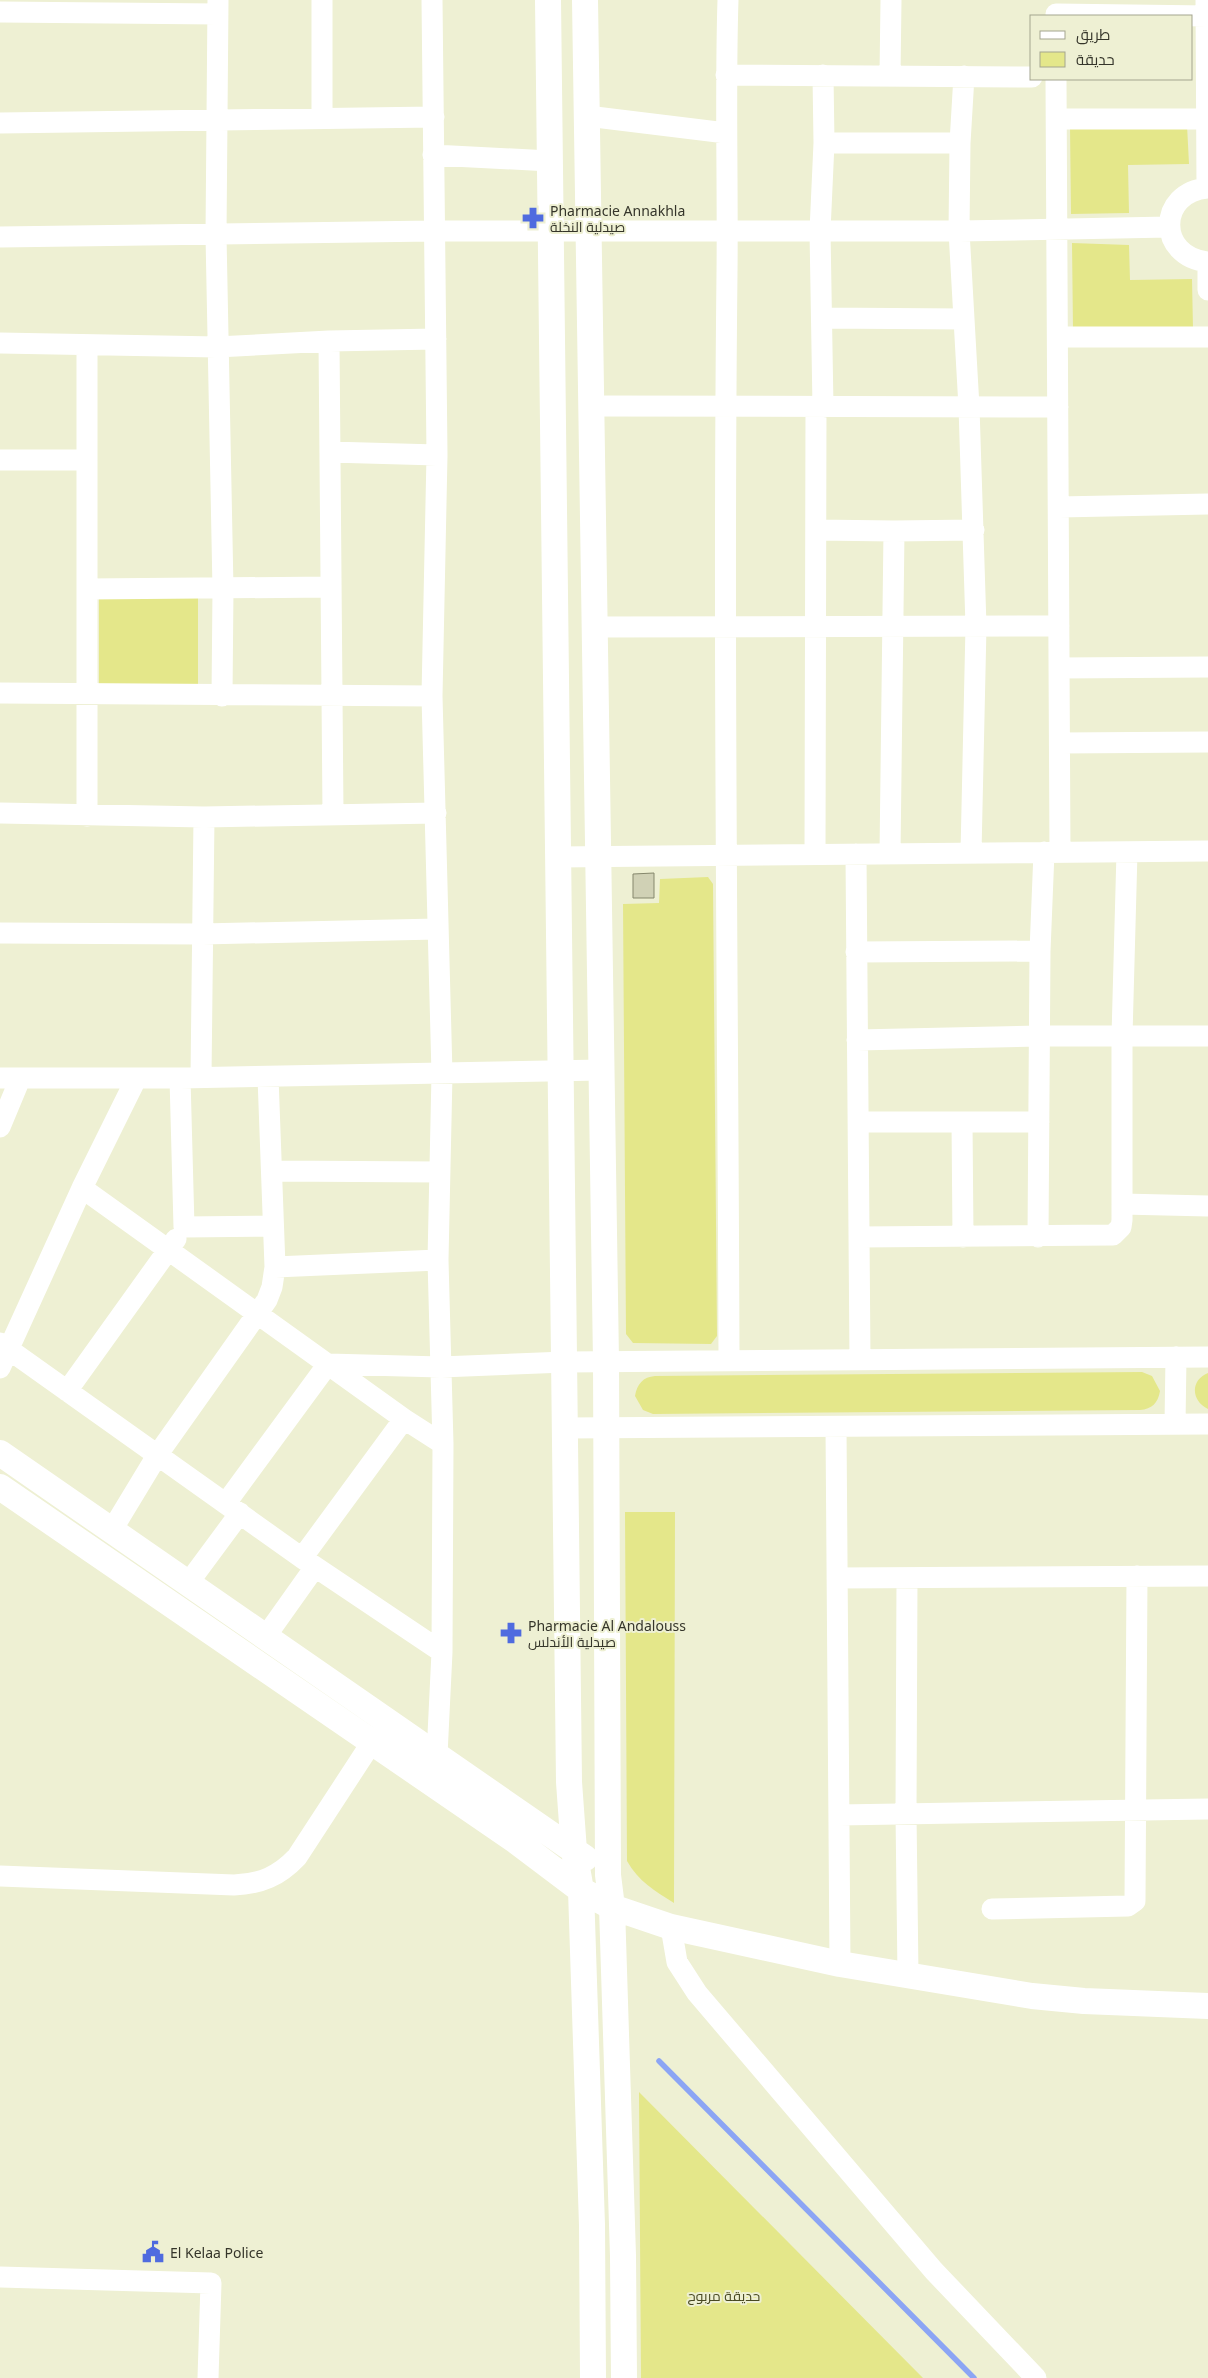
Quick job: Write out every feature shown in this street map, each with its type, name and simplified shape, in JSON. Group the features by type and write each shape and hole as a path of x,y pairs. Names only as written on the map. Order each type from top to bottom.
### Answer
{"main road":[{"path":"548,0 569,1782 574,1851 581,1890 592,2225 593,2378"},
{"path":"585,0 606,1361 608,1875 612,1907 623,2256 624,2378"},
{"path":"0,1453 437,1754 608,1875 661,1923"},
{"path":"0,1487 516,1840 581,1890 612,1907 661,1923 840,1964 908,1976 1032,1996 1084,2001 1208,2006"},
{"path":"526,1818 559,1802 569,1782"}],"street":[{"path":"322,0 322,117"},
{"path":"432,0 433,231 437,455 432,696 442,1074 438,1260 443,1444 442,1652 437,1754"},
{"path":"728,0 726,75 726,626 729,1360"},
{"path":"890,76 891,0"},
{"path":"0,12 218,7 219,118 216,236 222,696"},
{"path":"1056,10 1206,11 1208,188 1195,190 1184,195 1176,204 1171,215 1170,227 1178,248 1196,261 1208,262 1208,290"},
{"path":"726,75 1030,77"},
{"path":"815,855 815,626 822,318 820,231 824,143 823,76"},
{"path":"964,76 960,143 959,231 969,407 976,626 970,853"},
{"path":"1038,1237 1040,951 1052,852 1060,743 1056,80"},
{"path":"587,116 726,133"},
{"path":"0,123 219,118 434,117"},
{"path":"1057,118 1207,119"},
{"path":"824,143 960,143"},
{"path":"433,155 550,161"},
{"path":"0,237 216,236 433,231 959,231 1170,227"},
{"path":"822,318 963,319"},
{"path":"1058,337 1208,337"},
{"path":"0,343 217,347 329,341 436,339"},
{"path":"329,341 333,814"},
{"path":"87,345 89,694 87,816"},
{"path":"591,406 1058,407"},
{"path":"330,452 437,455"},
{"path":"0,460 87,460"},
{"path":"1059,507 1208,504"},
{"path":"817,530 974,530"},
{"path":"890,854 894,531"},
{"path":"88,589 331,587"},
{"path":"594,627 1060,626"},
{"path":"1060,668 1208,667"},
{"path":"0,693 332,697 432,696"},
{"path":"1060,743 1208,742"},
{"path":"0,813 204,817 436,813"},
{"path":"67,1391 184,1227 191,1078 202,934 204,817"},
{"path":"558,857 1208,851"},
{"path":"859,1237 1113,1235 1121,1227 1122,1036 1127,852"},
{"path":"856,854 860,1360"},
{"path":"0,933 202,934 437,929"},
{"path":"856,952 1040,951"},
{"path":"857,1040 1039,1036 1208,1036"},
{"path":"0,1127 10,1078 136,1079 602,1070"},
{"path":"112,1530 158,1454 257,1314 272,1287 275,1267 268,1077"},
{"path":"136,1079 3,1354 67,1391 309,1563 442,1652"},
{"path":"858,1122 1038,1122"},
{"path":"962,1122 963,1237"},
{"path":"272,1171 440,1172"},
{"path":"82,1188 404,1419 443,1444"},
{"path":"1122,1204 1208,1206"},
{"path":"184,1227 273,1226"},
{"path":"275,1267 438,1260"},
{"path":"328,1364 441,1367 606,1361 1208,1357"},
{"path":"1175,1424 1176,1358"},
{"path":"189,1582 233,1508 328,1364"},
{"path":"266,1636 309,1563 404,1419"},
{"path":"566,1428 1208,1424"},
{"path":"836,1427 840,1964"},
{"path":"992,1910 1128,1906 1134,1904 1137,1897 1137,1576"},
{"path":"838,1578 1208,1576"},
{"path":"907,1578 906,1813 908,1976"},
{"path":"0,1876 234,1885 262,1882 281,1872 297,1857 372,1742"},
{"path":"839,1815 1208,1809"},
{"path":"661,1923 677,1962 697,1993 934,2271 1036,2378"},
{"path":"0,2277 211,2283 208,2378"}],"green space":[{"path":"1187,125 1189,164 1128,165 1129,213 1071,214 1070,126"},
{"path":"1072,243 1129,245 1130,280 1192,279 1193,329 1073,331"},
{"path":"99,597 198,598 198,685 99,684"},
{"path":"708,877 713,884 717,1336 711,1344 633,1343 626,1334 623,904 659,903 660,879"},
{"path":"1142,1372 1152,1376 1160,1391 1154,1405 1140,1410 653,1414 643,1410 635,1396 641,1382 655,1376"},
{"path":"1208,1373 1208,1409 1198,1401 1195,1391 1198,1380"},
{"path":"625,1512 675,1512 674,1903 642,1880 627,1861"},
{"name":"حديقة مربوح","path":"639,2092 923,2378 641,2378"}],"building":[{"path":"654,873 654,898 633,898 633,874"}],"waterway":[{"path":"659,2061 974,2378"}],"place":[{"name":"Pharmacie Annakhla صيدلية النخلة","path":"533,218"},
{"name":"Pharmacie Al Andalouss صيدلية الأندلس","path":"511,1633"},
{"name":"El Kelaa Police","path":"153,2252"}]}
